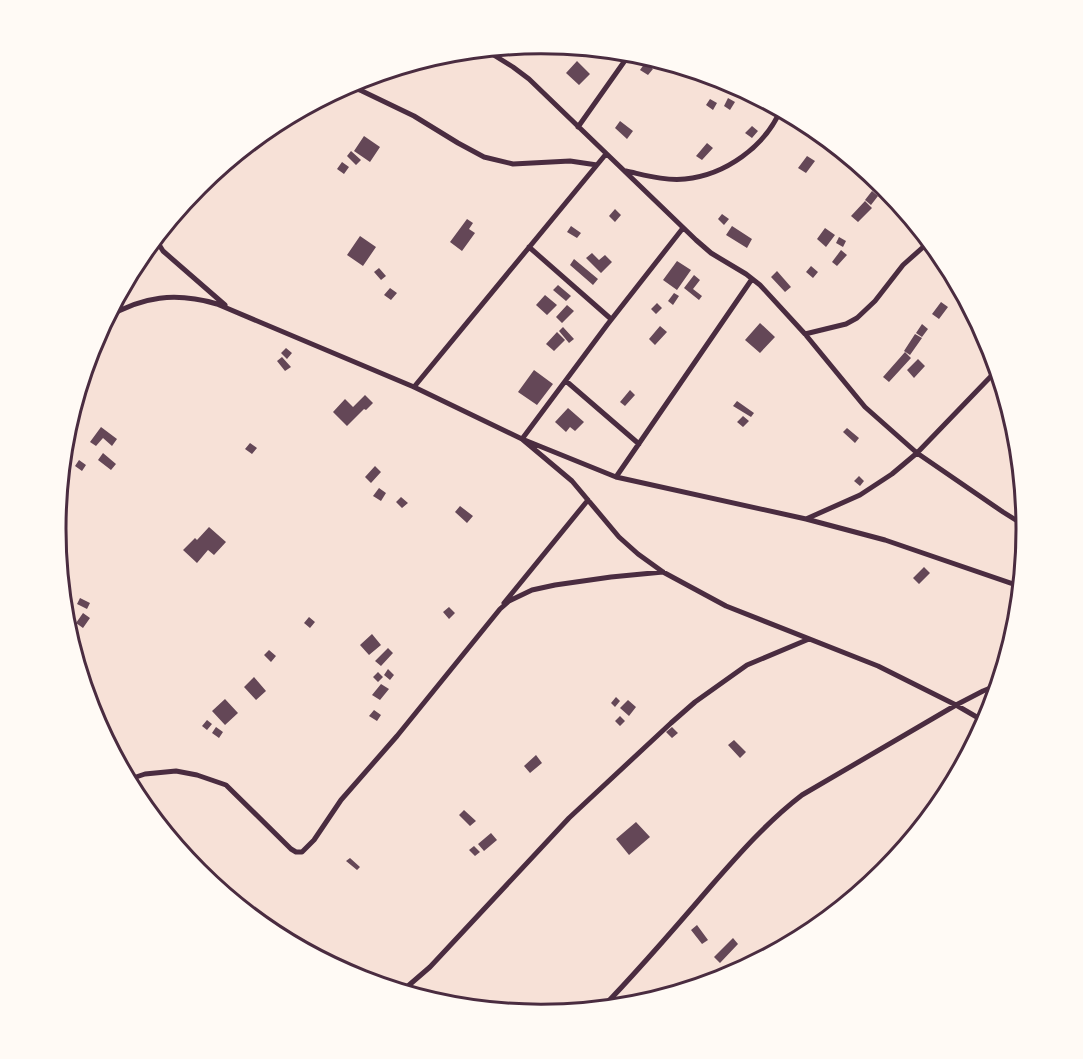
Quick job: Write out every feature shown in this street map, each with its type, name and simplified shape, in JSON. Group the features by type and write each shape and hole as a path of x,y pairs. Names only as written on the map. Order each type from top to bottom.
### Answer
{"street":[{"path":"496,56 529,79 711,253 760,285 805,334 865,407 917,453 1017,521"},
{"path":"578,127 624,61"},
{"path":"360,90 414,116 484,157 513,164 570,161 597,165"},
{"path":"624,171 667,180 711,174 732,163 761,140 771,130 777,117"},
{"path":"414,387 606,154"},
{"path":"522,439 611,319 683,228"},
{"path":"160,246 229,309"},
{"path":"805,334 846,324 857,318 876,301 903,266 924,247"},
{"path":"529,248 611,319"},
{"path":"616,477 752,279"},
{"path":"119,311 152,299 176,296 198,298 414,387 522,439 616,477 806,519 885,540 1014,584"},
{"path":"806,519 860,495 878,484 917,453 992,376"},
{"path":"566,381 639,444"},
{"path":"522,439 572,481 619,537 663,572 726,606 878,666 978,718"},
{"path":"136,777 176,771 197,775 226,785 291,849 302,852 314,840 341,800 397,736 588,500"},
{"path":"500,609 532,590 611,577 663,572"},
{"path":"408,986 430,967 569,818 695,702 747,665 810,639"},
{"path":"609,1000 747,845 789,804 956,705 990,688"}],"building":[{"path":"577,61 590,74 579,85 566,73"},
{"path":"643,65 653,69 648,75 640,70"},
{"path":"728,98 735,102 730,110 724,106"},
{"path":"710,99 717,103 713,110 706,105"},
{"path":"620,121 633,131 627,139 615,128"},
{"path":"752,126 758,131 752,138 745,133"},
{"path":"364,136 380,147 370,162 354,151"},
{"path":"707,143 713,148 702,160 696,156"},
{"path":"351,151 361,160 356,165 347,156"},
{"path":"807,156 815,161 806,173 798,168"},
{"path":"342,162 349,167 344,174 337,169"},
{"path":"872,191 878,196 871,205 865,200"},
{"path":"865,201 872,208 858,222 851,216"},
{"path":"615,209 621,215 615,222 609,216"},
{"path":"722,214 729,219 724,225 718,219"},
{"path":"467,219 473,223 469,229 475,233 462,251 450,242"},
{"path":"571,226 581,233 577,238 567,232"},
{"path":"732,226 752,239 747,248 726,235"},
{"path":"825,228 835,235 826,247 817,239"},
{"path":"360,236 376,247 363,266 347,255"},
{"path":"839,237 846,241 843,247 836,243"},
{"path":"841,250 847,255 837,266 832,262"},
{"path":"592,253 599,260 605,255 612,262 601,273 586,258"},
{"path":"574,259 598,279 593,285 570,265"},
{"path":"677,261 691,270 677,290 663,280"},
{"path":"811,266 818,272 813,278 806,272"},
{"path":"379,268 386,276 381,280 374,272"},
{"path":"777,271 791,287 785,292 771,277"},
{"path":"694,275 700,280 693,289 702,296 699,300 684,288"},
{"path":"558,285 571,296 566,301 553,290"},
{"path":"390,288 397,293 391,300 384,295"},
{"path":"674,293 679,296 673,305 668,301"},
{"path":"545,295 557,305 547,315 536,305"},
{"path":"941,302 948,307 939,319 932,314"},
{"path":"657,303 662,308 656,314 651,309"},
{"path":"567,305 574,311 562,323 556,317"},
{"path":"760,323 775,337 760,353 745,340"},
{"path":"922,324 928,329 922,337 916,333"},
{"path":"660,326 667,332 655,345 649,339"},
{"path":"563,327 574,339 569,343 559,331"},
{"path":"557,332 565,340 554,351 546,344"},
{"path":"915,334 922,338 910,355 904,351"},
{"path":"286,348 292,353 287,359 281,353"},
{"path":"905,352 911,358 889,382 883,377"},
{"path":"282,357 291,367 285,371 277,361"},
{"path":"918,359 925,366 914,378 907,370"},
{"path":"534,370 553,384 537,405 518,392"},
{"path":"630,390 635,395 625,406 620,402"},
{"path":"365,395 373,403 347,426 333,412 345,399 353,407"},
{"path":"737,401 754,413 751,417 733,406"},
{"path":"568,408 584,422 575,431 570,427 566,432 555,422"},
{"path":"743,416 749,421 743,427 737,422"},
{"path":"101,427 117,439 112,446 103,438 96,446 90,442"},
{"path":"847,428 859,438 855,443 843,432"},
{"path":"250,443 257,448 252,454 245,449"},
{"path":"103,453 116,464 111,470 98,460"},
{"path":"79,460 86,465 82,471 75,466"},
{"path":"375,466 381,472 371,483 365,477"},
{"path":"859,476 864,481 860,486 854,481"},
{"path":"379,488 386,493 381,501 373,496"},
{"path":"401,497 408,503 402,508 396,502"},
{"path":"460,506 473,516 467,523 455,512"},
{"path":"209,527 226,542 214,555 208,550 197,563 183,550"},
{"path":"924,567 930,573 919,584 913,578"},
{"path":"80,598 90,603 87,609 77,604"},
{"path":"449,607 455,613 449,619 443,612"},
{"path":"83,613 90,618 83,628 76,623"},
{"path":"309,617 315,622 310,628 304,623"},
{"path":"372,634 381,645 369,655 360,645"},
{"path":"388,648 393,653 381,666 375,661"},
{"path":"269,650 276,656 271,662 264,655"},
{"path":"388,669 394,675 390,680 384,675"},
{"path":"378,672 383,677 378,682 373,677"},
{"path":"254,677 266,691 256,700 244,687"},
{"path":"381,684 389,689 380,700 372,695"},
{"path":"616,697 620,701 615,707 611,703"},
{"path":"225,699 238,713 225,725 212,711"},
{"path":"628,700 636,707 629,716 620,708"},
{"path":"374,710 381,715 377,721 369,716"},
{"path":"620,716 625,721 620,726 615,721"},
{"path":"207,720 212,724 207,730 202,726"},
{"path":"216,727 223,732 219,738 212,733"},
{"path":"672,727 678,733 672,738 666,732"},
{"path":"734,740 746,752 740,758 728,745"},
{"path":"536,755 542,763 530,773 524,766"},
{"path":"464,810 476,821 470,826 459,815"},
{"path":"636,822 650,837 629,855 616,839"},
{"path":"491,833 497,840 484,851 478,844"},
{"path":"474,846 480,852 475,856 469,850"},
{"path":"350,858 360,867 357,870 346,861"},
{"path":"697,925 708,940 702,944 691,930"},
{"path":"733,938 738,944 720,963 714,957"}]}
